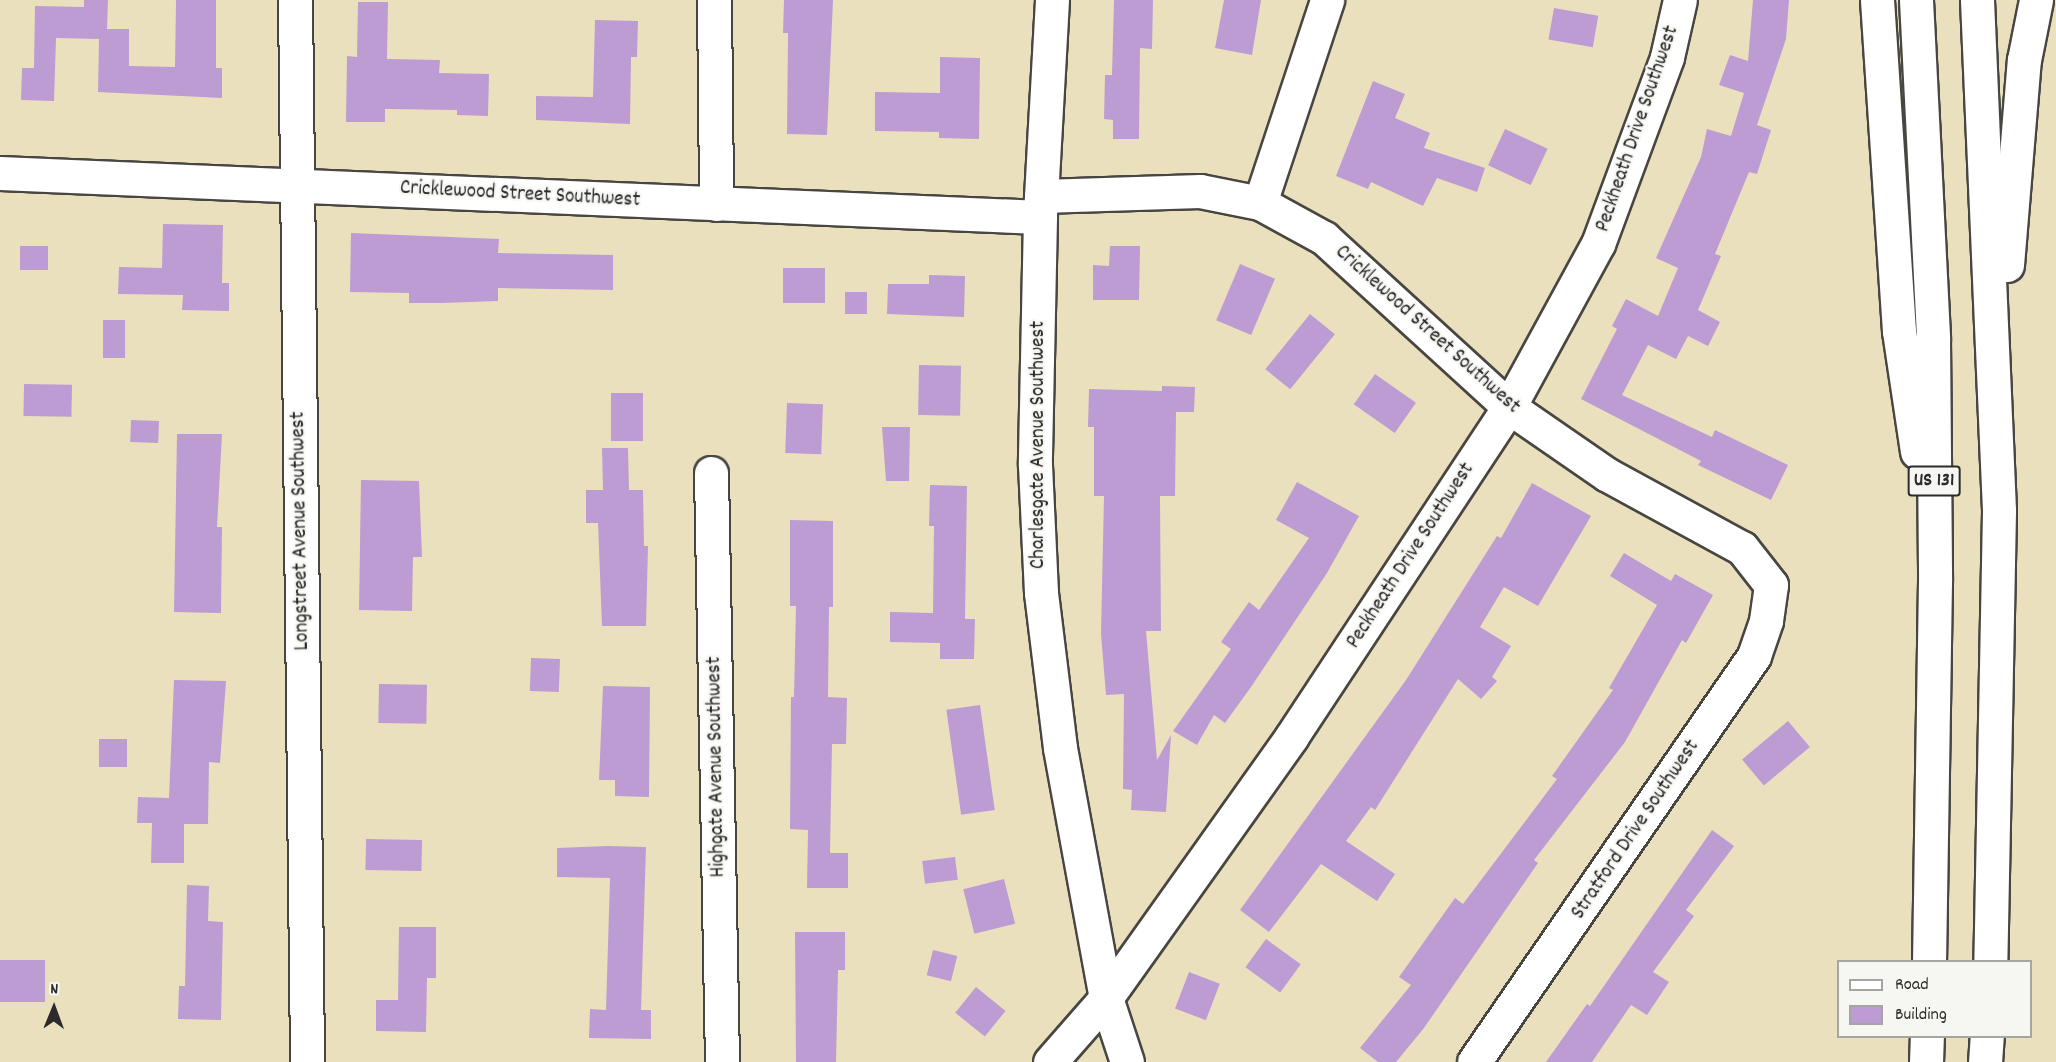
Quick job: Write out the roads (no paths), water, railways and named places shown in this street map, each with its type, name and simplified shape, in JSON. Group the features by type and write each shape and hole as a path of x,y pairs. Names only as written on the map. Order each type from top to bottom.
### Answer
{"main road":[{"name":"Longstreet Avenue Southwest","path":"295,0 307,1062"},
{"path":"714,0 716,204"},
{"name":"Charlesgate Avenue Southwest","path":"1052,0 1040,206 1035,465 1041,593 1060,748 1106,998 1127,1062"},
{"path":"1260,203 1327,0"},
{"name":"Peckheath Drive Southwest","path":"1050,1062 1106,998 1292,736 1509,407 1598,244 1667,57 1680,0"},
{"path":"1877,0 1899,331 1935,581"},
{"name":"US 131","path":"1916,0 1933,340 1935,581 1929,960"},
{"path":"1977,0 1999,511 1989,960"},
{"path":"1994,407 2025,60 2036,0"},
{"name":"Cricklewood Street Southwest","path":"0,173 716,204 1040,206 1200,191 1260,203 1324,238 1509,407 1606,474 1742,548 1771,585"},
{"name":"Highgate Avenue Southwest","path":"711,473 722,1062"},
{"name":"Stratford Drive Southwest","path":"1474,1062 1754,656 1766,621 1771,585"},
{"path":"1926,1062 1927,1038"},
{"path":"1985,1062 1987,1038"}]}
